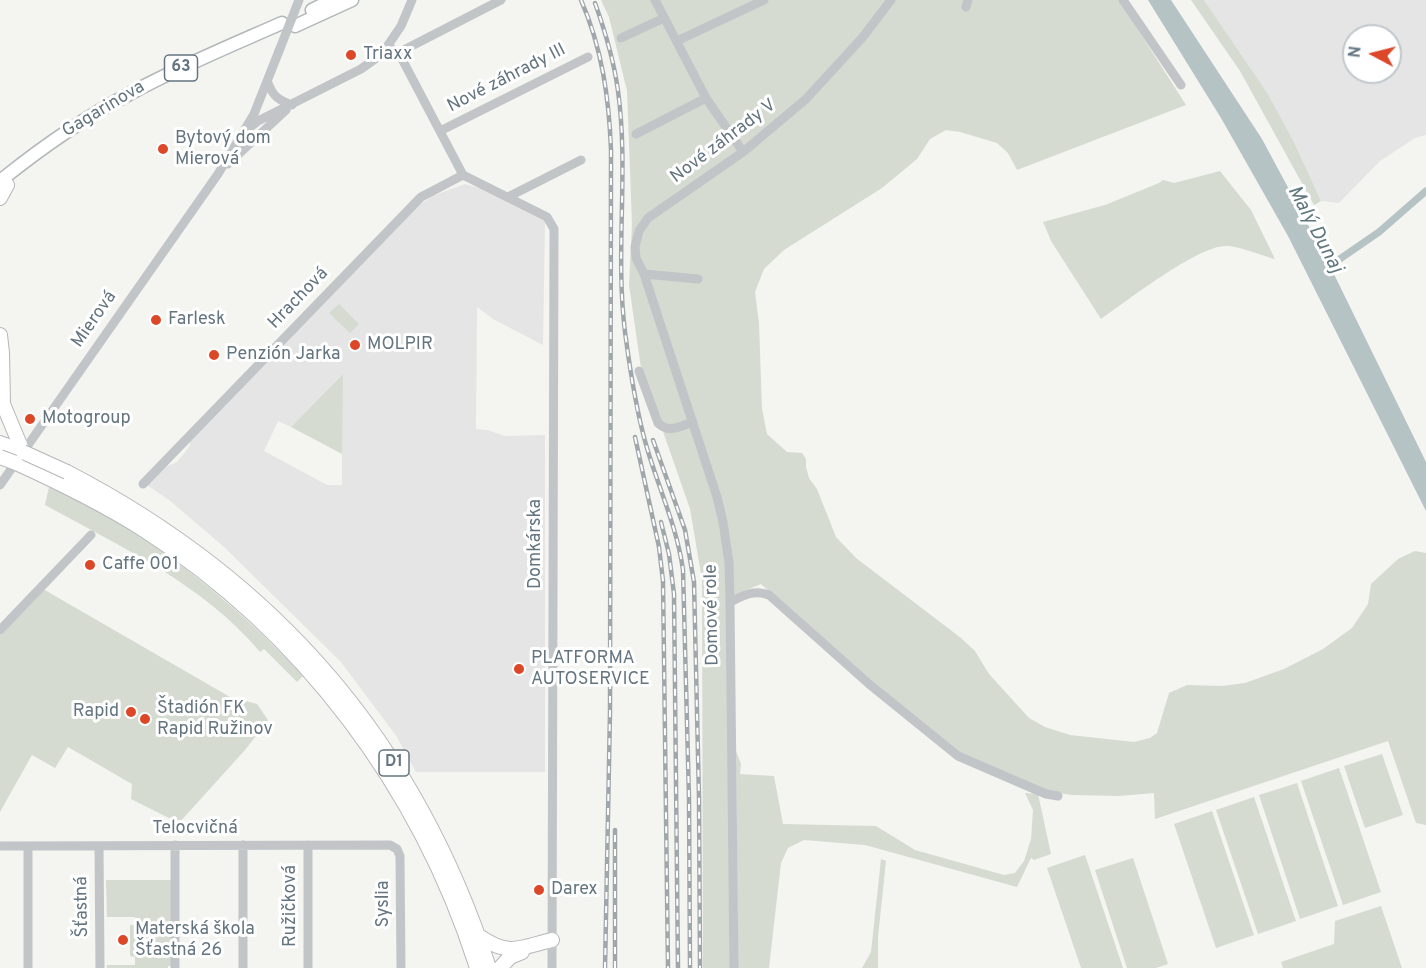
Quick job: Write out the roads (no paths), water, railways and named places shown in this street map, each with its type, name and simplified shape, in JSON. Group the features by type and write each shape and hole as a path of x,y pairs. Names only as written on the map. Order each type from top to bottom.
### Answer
{"highway":[{"path":"0,198 2,186"},
{"path":"0,335 3,404 19,457"},
{"name":"D1","path":"0,443 19,457 114,496 150,518 247,591 314,659 370,727 409,787 456,877 489,968"},
{"name":"D1","path":"0,459 19,457"},
{"name":"D1","path":"64,477 200,570 275,635 319,682 381,763 415,821 456,907 477,968"},
{"path":"479,936 498,948 507,950 552,943"},
{"path":"501,968 510,957 518,953 552,943"}],"main road":[{"path":"332,0 297,21 352,0"},
{"name":"Gagarinova","path":"2,186 89,125 129,102 280,28"}],"street":[{"name":"Mierová","path":"0,485 218,174 244,132 268,83 299,0"},
{"name":"Mierová","path":"244,132 258,121 361,69 381,54 401,26 412,0"},
{"path":"398,53 501,0"},
{"path":"655,0 706,98 742,152"},
{"path":"677,41 764,0"},
{"name":"Nové záhrady V","path":"644,274 636,258 636,238 644,223 653,213 742,152 806,99 862,38 891,0"},
{"path":"1123,0 1181,85"},
{"path":"621,38 664,18"},
{"path":"388,46 398,53 463,175"},
{"name":"Nové záhrady III","path":"440,130 588,57"},
{"path":"268,83 276,98 292,105"},
{"path":"636,134 706,98"},
{"name":"Mierová","path":"218,174 292,105"},
{"path":"508,197 581,160"},
{"name":"Domkárska","path":"463,175 547,217 554,229 552,968"},
{"name":"Hrachová","path":"143,484 421,197 463,175"},
{"path":"644,274 698,279"},
{"name":"Domové role","path":"644,274 723,522 729,563 734,968"},
{"path":"639,371 658,423 664,429 693,422"},
{"path":"0,630 91,535"},
{"path":"730,602 759,591 768,595 869,684 958,756 1046,794 1058,796"},
{"path":"175,845 176,968"},
{"path":"243,845 243,968"},
{"name":"Ružičková","path":"308,845 308,968"},
{"name":"Telocvičná","path":"0,846 390,845"},
{"name":"Syslia","path":"390,845 397,849 400,856 401,968"},
{"path":"28,846 28,968"},
{"name":"Šťastná","path":"99,846 100,968"}],"waterway":[{"name":"Malý Dunaj","path":"1334,263 1379,232 1426,191"}],"railway":[{"path":"581,0 594,36 603,74 611,150 610,712 605,968"},
{"path":"595,3 614,69 621,121 622,302 631,376 643,434 672,523 683,570 689,799 690,968"},
{"path":"635,437 659,547 663,581 668,968"},
{"path":"653,440 685,530 694,582 700,968"},
{"path":"661,522 669,554 674,594 678,968"},
{"path":"615,830 615,968"}],"place":[{"name":"Triaxx","path":"351,55"},
{"name":"Bytový dom Mierová","path":"163,149"},
{"name":"Farlesk","path":"156,320"},
{"name":"MOLPIR","path":"355,345"},
{"name":"Penzión Jarka","path":"214,355"},
{"name":"Motogroup","path":"30,419"},
{"name":"Caffe 001","path":"90,565"},
{"name":"PLATFORMA AUTOSERVICE","path":"519,669"},
{"name":"Rapid","path":"131,712"},
{"name":"Štadión FK Rapid Ružinov","path":"145,719"},
{"name":"Darex","path":"539,890"},
{"name":"Materská škola Šťastná 26","path":"123,940"}]}
